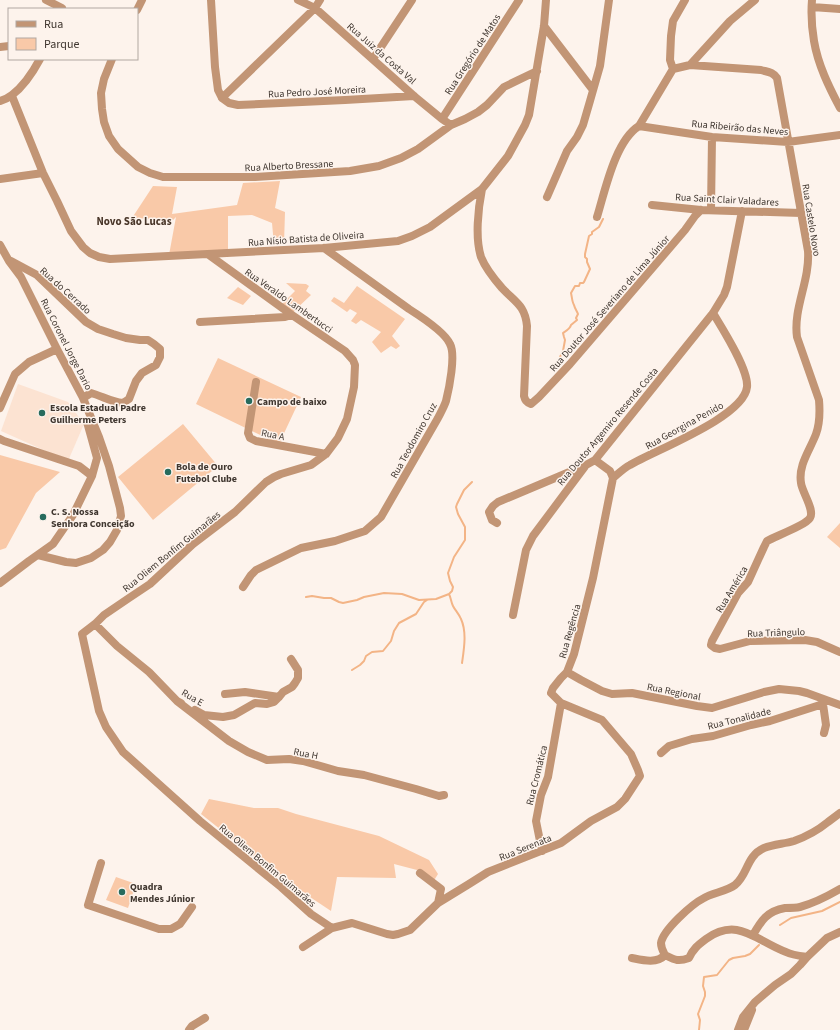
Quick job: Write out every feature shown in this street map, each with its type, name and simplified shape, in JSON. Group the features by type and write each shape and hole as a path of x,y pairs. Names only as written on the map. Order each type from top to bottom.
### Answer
{"street":[{"path":"46,0 60,8"},
{"path":"211,0 216,73 218,90 222,98 315,8 320,0"},
{"name":"Rua Juiz da Costa Val","path":"298,0 315,8 414,96 451,125"},
{"path":"373,59 412,0"},
{"name":"Rua Gregório de Matos","path":"442,119 519,0"},
{"name":"Rua Nísio Batista de Oliveira","path":"12,96 43,172 71,231 83,247 90,253 99,257 110,259 209,255 324,248 398,241 412,236 436,222 482,189 508,156 525,126 529,115 544,26 546,0"},
{"path":"547,197 567,151 583,125 600,66 609,0"},
{"path":"673,69 670,60 670,36 673,21 685,0"},
{"path":"597,217 617,154 622,144 634,129 639,126 673,69 690,65 730,21 755,0"},
{"path":"840,9 812,4 814,40 817,52 825,77 840,108"},
{"path":"544,26 593,90"},
{"path":"0,102 12,96 33,72 39,60"},
{"name":"Rua Alberto Bressane","path":"112,60 104,78 101,93 104,122 109,136 118,149 138,167 150,173 163,176 255,177 350,172 379,166 401,158 418,149 451,125 478,112 504,87 537,71"},
{"name":"Rua Castelo Novo","path":"690,65 761,70 775,74 777,78 808,251 807,271 797,314 797,337 819,400 820,410 820,419 816,434 806,455 801,471 802,487 812,513 809,519"},
{"name":"Rua Pedro José Moreira","path":"222,98 229,103 238,105 414,96"},
{"name":"Rua Ribeirão das Neves","path":"639,126 712,137 788,142 840,135"},
{"path":"711,210 712,137"},
{"path":"0,179 43,172"},
{"name":"Rua Doutor José Severiano de Lima Júnior","path":"482,189 479,203 478,237 482,257 489,271 523,309 526,317 527,332 524,396 527,403 531,404 570,364 701,210"},
{"name":"Rua Saint Clair Valadares","path":"652,205 701,210 801,213"},
{"name":"Rua Doutor Argemiro Resende Costa","path":"513,615 526,550 533,536 586,465 595,460 713,313 724,295 727,287 742,211"},
{"name":"Rua Coronel Jorge Dario","path":"0,245 9,261 21,277 83,398 109,466 121,516 117,530 110,542 103,550 91,558 76,563 38,555"},
{"name":"Rua Teodomiro Cruz","path":"243,587 256,570 301,548 334,541 365,531 381,517 438,418 445,402 451,376 452,355 451,345 447,338 441,332 324,248"},
{"name":"Rua Veraldo Lambertucci","path":"209,255 345,351 355,364"},
{"name":"Rua do Cerrado","path":"9,261 37,275 86,322 98,329 140,340 148,340 160,349 160,357 156,366 142,373 136,381 129,399 123,403 116,403 91,393 83,398"},
{"name":"Rua Georgina Penido","path":"613,478 630,465 721,418 740,401 746,392 746,376 733,348 713,313"},
{"path":"200,322 285,317 292,315"},
{"path":"0,408 15,374 29,362 57,349"},
{"name":"Rua Oliem Bonfim Guimarães","path":"332,928 311,914 122,752 106,727 99,711 82,634 104,615 150,584 193,544 235,512 274,476 311,465 326,454 338,438 347,419 354,387 355,364"},
{"name":"Rua A","path":"256,382 248,433 250,438 256,441 326,454"},
{"path":"0,583 29,560 53,544 73,515 92,476 97,458 87,422"},
{"path":"0,439 79,466 92,476"},
{"path":"595,460 610,471 613,478"},
{"path":"497,523 492,520 489,512 498,502 586,465"},
{"name":"Rua Regência","path":"561,703 551,694 553,688 567,672 574,654 591,589 613,478"},
{"name":"Rua América","path":"711,645 738,593 748,582 768,541 806,522 809,519"},
{"name":"Rua E","path":"95,624 117,646 149,672 177,702 204,715 223,717 234,715 255,702 267,704 274,702 283,692 292,687 298,678 298,670 291,659"},
{"name":"Rua Triângulo","path":"711,645 720,649 750,641 805,640 817,642 840,652"},
{"name":"Rua Regional","path":"567,672 602,691 612,694 632,692 712,708 764,692 779,689 799,691 825,702 840,705"},
{"path":"225,694 245,692 279,697"},
{"name":"Rua H","path":"177,702 229,741 248,752 267,760 289,759 303,761 338,771 364,775 439,796 444,795"},
{"path":"824,733 826,725 825,702"},
{"name":"Rua Tonalidade","path":"661,753 669,746 692,739 713,736 770,721 825,702"},
{"name":"Rua Serenata","path":"303,947 332,928 352,923 393,935 410,930 435,908 438,903 488,872 560,843 591,821 617,808 625,799 640,776 631,754 602,720 561,703"},
{"name":"Rua Cromática","path":"542,851 536,821 541,795 548,777 561,703"},
{"path":"807,957 786,953 753,935 738,930 728,929 718,932 697,945 689,958 682,960 675,960 665,955 661,942 664,935 674,923 696,902 734,886 740,881 748,863 757,853 765,848 811,835 821,829 840,813"},
{"path":"101,863 88,905 159,929 171,929 180,924 192,907"},
{"path":"420,873 441,889 438,903"},
{"path":"753,935 761,921 768,915 783,908 799,907 816,901 840,889"},
{"path":"738,1030 755,1002 791,974 828,938 840,932"},
{"path":"632,958 645,961 654,961 663,958 665,955"},
{"path":"189,1030 192,1026 205,1018"},
{"path":"744,1030 745,1018"}],"shaded area":[{"name":"Escola Estadual Padre Guilherme Peters","path":"18,384 68,402 84,424 68,461 1,431"}],"green space":[{"path":"280,181 275,208 285,212 284,244 274,245 272,223 252,215 228,216 228,251 169,255 176,217 173,220 132,218 153,186 177,187 172,214 237,205 243,183"},
{"path":"286,283 306,284 309,286 306,291 311,295 293,312 282,304 295,291"},
{"path":"357,286 405,319 392,336 400,346 396,349 391,346 381,353 372,342 381,332 361,320 356,324 351,321 357,313 350,309 347,312 331,301 334,297 344,303"},
{"path":"238,287 251,296 243,305 227,298"},
{"name":"Campo de baixo","path":"218,358 301,397 279,444 196,404"},
{"name":"Bola de Ouro Futebol Clube","path":"183,424 218,466 153,520 118,477"},
{"path":"0,455 60,472 36,493 6,548 0,550"},
{"path":"840,523 840,548 827,537"},
{"path":"209,799 254,808 278,808 379,836 429,860 438,874 433,882 417,876 417,870 394,864 396,878 337,877 331,911 280,877 201,814"},
{"name":"Quadra Mendes Júnior","path":"116,877 136,884 128,908 106,900"}],"waterway":[{"path":"560,357 565,340 563,333 577,320 576,318 578,314 571,293 575,286 579,286 580,283 584,282 590,269 585,257 589,236 599,227 603,219"},
{"path":"306,597 312,596 331,598 343,603 384,593 402,594 419,600 436,599 449,594 453,587 448,573 454,557 465,540 465,527 456,507 464,490 472,482"},
{"path":"449,594 464,629 464,652 462,663"},
{"path":"352,670 360,665 366,656 372,652 383,651 391,641 394,631 399,623 416,614 427,600"},
{"path":"780,925 791,918 822,911 840,902"},
{"path":"699,1030 700,1020 698,1014 705,996 703,986 704,977 717,975 729,960 750,954 759,945"}],"place":[{"name":"Campo de baixo","path":"249,401"},
{"name":"Escola Estadual Padre Guilherme Peters","path":"42,413"},
{"name":"Bola de Ouro Futebol Clube","path":"168,472"},
{"name":"C. S. Nossa Senhora Conceição","path":"43,517"},
{"name":"Quadra Mendes Júnior","path":"122,892"}],"district":[{"name":"Novo São Lucas","path":"134,221"}]}
